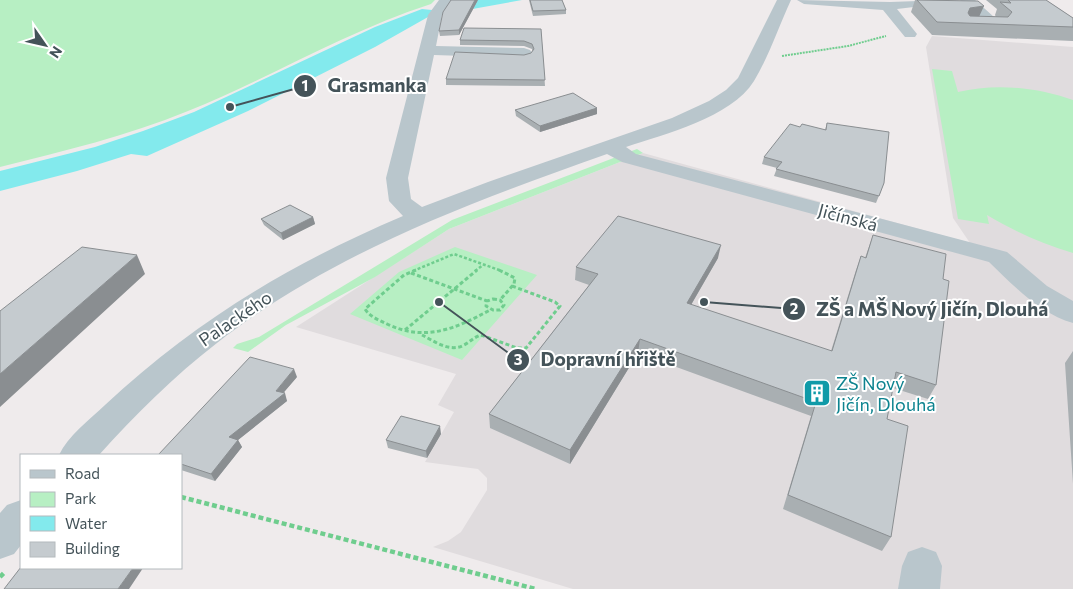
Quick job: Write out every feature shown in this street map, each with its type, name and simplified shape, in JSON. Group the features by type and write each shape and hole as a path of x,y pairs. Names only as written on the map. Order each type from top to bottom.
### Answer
{"street":[{"path":"440,8 427,50 397,178 400,200 418,216 703,112 736,91 746,80 784,0"},
{"path":"804,0 886,6 939,0"},
{"path":"956,0 967,0 997,26 971,25"},
{"path":"886,6 907,31"},
{"path":"427,50 524,53"},
{"name":"Jičínská","path":"609,146 629,158 998,257 1038,292 1073,314"},
{"name":"Palackého","path":"78,454 163,370 208,335 252,305 297,278 418,216"},
{"path":"0,541 20,518"}],"path":[{"path":"775,58 848,46 892,34 901,28 907,31"},
{"path":"500,300 512,286 515,278 510,274 454,254 394,282 365,309 368,315 405,330 422,334 445,346 454,348 462,346 476,336 481,335 517,348 526,348 560,306 555,302 512,286"},
{"path":"405,330 484,265"},
{"path":"410,273 487,301 494,299 504,303 502,308 497,310 490,310 432,333 422,334"},
{"path":"487,301 486,306 490,310"},
{"path":"182,497 536,589"}],"shaded area":[{"path":"932,36 1073,47 1073,589 573,589 433,547 448,541 461,532 487,490 487,478 478,469 425,462 454,412 438,405 456,374 296,327 449,229 643,153 970,243 953,218 926,47"}],"green space":[{"path":"0,0 435,0 431,4 369,27 219,98 165,120 95,142 0,167"},
{"path":"932,69 952,71 958,92 1001,87 1030,89 1073,100 1073,253 1029,237 987,215 989,224 958,219"},
{"path":"637,149 643,153 449,229 375,277 286,325 248,352 233,348 237,344 259,337 452,220"},
{"path":"455,247 537,275 462,360 350,314 399,272"}],"water":[{"path":"476,0 522,0 428,17 375,47 248,111 147,156 131,154 77,171 0,191 0,171 95,147 143,131 194,112 375,27 422,9 432,10"}],"building":[{"path":"451,0 475,0 459,30 439,31 443,12"},
{"path":"530,0 562,0 566,10 533,11"},
{"path":"917,0 978,1 984,6 970,8 968,13 970,16 1008,17 1012,12 1000,2 1011,3 1008,0 1046,0 1073,18 1073,27 937,22"},
{"path":"464,28 541,29 545,80 446,79 455,52 524,55 531,53 534,49 532,44 524,41 460,40"},
{"path":"573,93 597,108 540,126 515,110"},
{"path":"827,123 889,132 884,183 879,196 776,169 782,162 764,157 790,124 800,127 802,124 826,130"},
{"path":"290,205 313,217 281,233 261,219"},
{"name":"ZŠ Nový Jičín, Dlouhá","path":"618,216 721,245 687,303 832,351 861,256 866,258 873,235 946,254 943,279 949,281 936,385 896,372 887,419 908,426 891,537 788,495 816,402 640,339 570,450 489,414 598,274 576,267"},
{"path":"82,247 137,255 0,374 0,311"},
{"path":"250,357 294,369 276,391 285,393 229,437 238,440 211,474 182,464 182,454 159,454"},
{"path":"401,416 440,426 426,451 386,440"},
{"path":"20,568 132,569 118,589 4,589"}],"place":[{"name":"Grasmanka","path":"230,107"},
{"name":"Dopravní hřiště","path":"439,302"},
{"name":"ZŠ a MŠ Nový Jičín, Dlouhá","path":"704,302"},
{"name":"ZŠ Nový Jičín, Dlouhá","path":"817,393"}]}
